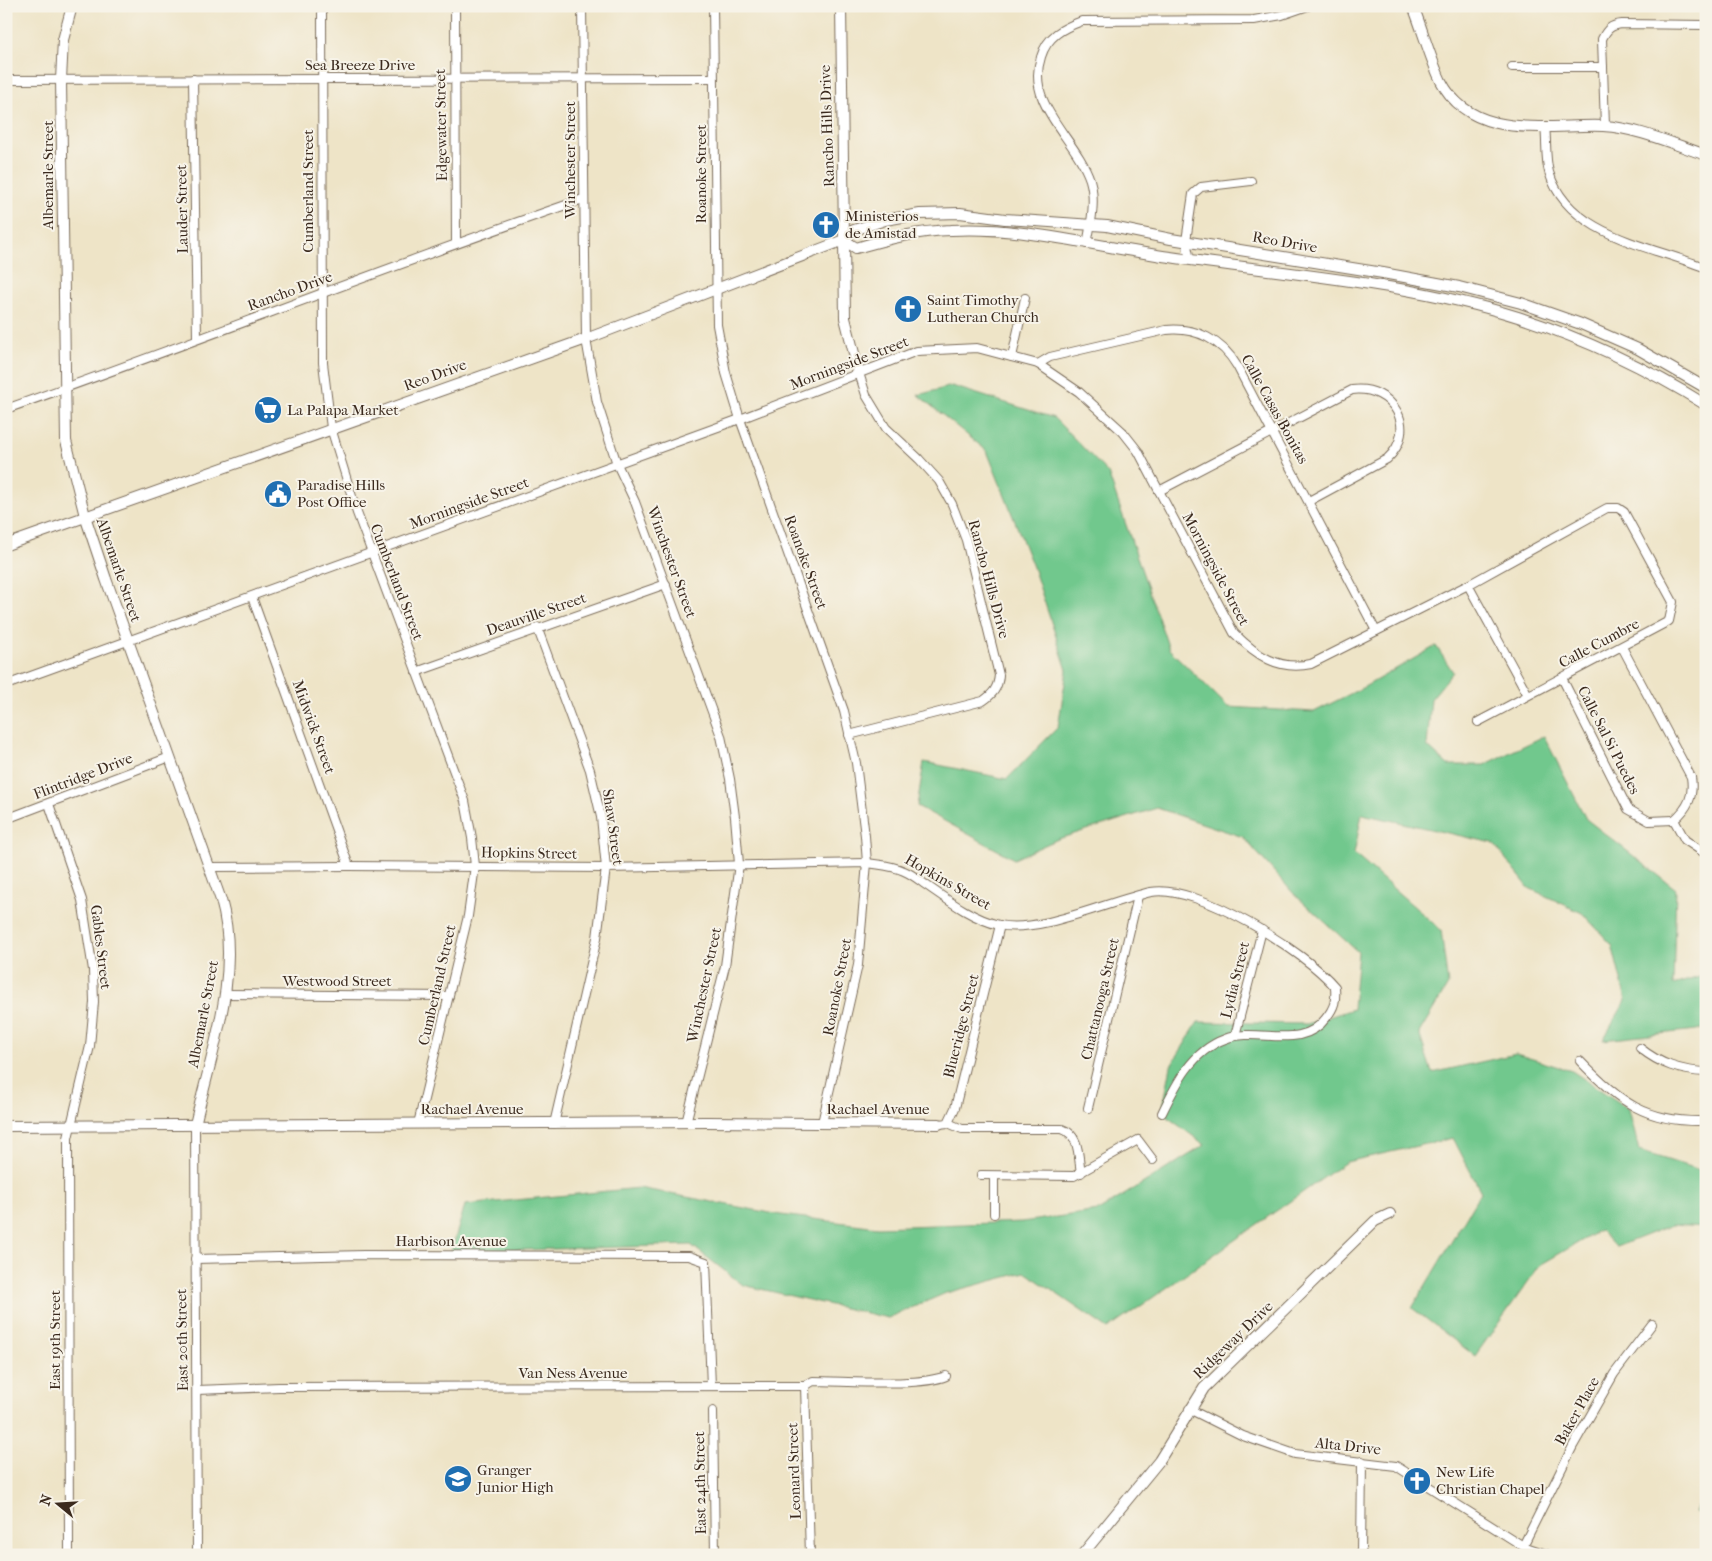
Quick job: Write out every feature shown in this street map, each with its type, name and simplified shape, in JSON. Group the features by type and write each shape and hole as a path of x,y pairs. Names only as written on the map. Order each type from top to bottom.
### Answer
{"street":[{"name":"Albemarle Street","path":"72,6 63,40 62,80 66,441 85,516 210,867 223,906 229,938 229,966 225,994 195,1125"},
{"name":"Cumberland Street","path":"322,6 323,363 331,428 357,513 464,800 472,838 475,866 468,916 418,1124"},
{"name":"Edgewater Street","path":"455,6 456,243"},
{"name":"Winchester Street","path":"582,6 586,339 597,402 616,464 635,502 720,736 734,803 739,864 725,966 686,1123"},
{"name":"Roanoke Street","path":"712,6 717,325 726,373 740,419 843,709 856,763 867,863 858,964 822,1123"},
{"name":"Rancho Hills Drive","path":"841,6 845,318 866,395 886,428 939,481 952,504 966,540 999,675 999,684 993,694 977,702 849,735"},
{"path":"1087,244 1092,201 1090,182 1065,134 1046,107 1039,90 1038,67 1047,43 1063,28 1082,21 1254,20 1282,15 1308,6"},
{"path":"1414,6 1441,80 1458,103 1474,115 1493,123 1545,126 1605,126 1631,131 1706,155"},
{"path":"1605,126 1602,40 1607,29 1622,24 1706,24"},
{"path":"1512,67 1603,67"},
{"name":"Sea Breeze Drive","path":"6,80 713,78"},
{"name":"Lauder Street","path":"193,79 197,338"},
{"path":"1545,126 1550,172 1565,202 1580,217 1596,228 1706,268"},
{"path":"1190,260 1186,241 1193,194 1201,187 1251,181"},
{"name":"Rancho Drive","path":"6,409 197,338 322,295 456,243 583,199"},
{"name":"Reo Drive","path":"6,545 586,339 844,240 854,230 885,220 920,214 960,213 1005,219 1090,225 1459,287 1521,303 1581,324 1638,349 1706,388"},
{"name":"Reo Drive","path":"844,240 856,248 891,238 924,232 970,229 1005,232 1388,288 1458,302 1517,317 1576,338 1632,362 1706,405"},
{"path":"1012,357 1026,298"},
{"name":"Calle Casas Bonitas","path":"1038,364 1050,357 1166,330 1199,333 1221,346 1233,359 1376,631"},
{"name":"Morningside Street","path":"6,685 740,419 889,361 925,350 977,348 1038,364 1079,392 1123,432 1138,451 1234,634 1252,652 1270,662 1303,666 1310,664 1468,585 1611,508 1621,510 1627,515 1649,557"},
{"path":"1159,491 1352,390 1376,392 1387,399 1396,409 1400,420 1399,444 1392,455 1309,502"},
{"name":"Calle Cumbre","path":"1478,722 1669,621 1672,615 1673,602 1649,557"},
{"name":"Deauville Street","path":"416,672 666,584"},
{"path":"1468,585 1528,695"},
{"name":"Midwick Street","path":"252,597 349,866"},
{"name":"Shaw Street","path":"537,628 590,770 600,817 606,868 597,938 554,1124"},
{"path":"1622,647 1691,777 1692,790 1689,803 1674,820 1685,840 1706,854"},
{"name":"Calle Sal Si Puedes","path":"1562,678 1628,809 1649,821 1662,822 1674,820"},
{"name":"Flintridge Drive","path":"6,820 170,757"},
{"name":"Gables Street","path":"49,804 82,900 93,970 94,1002 90,1046 71,1126"},
{"name":"Hopkins Street","path":"210,867 475,866 606,868 867,863 890,866 906,871 975,916 1000,925 1020,926 1052,921 1138,896 1162,892 1194,896 1262,930 1317,968 1336,987 1336,1002 1324,1021 1307,1034 1293,1037 1251,1033 1236,1036 1212,1046 1179,1077 1162,1114"},
{"name":"Chattanooga Street","path":"1088,1108 1138,896"},
{"name":"Blueridge Street","path":"943,1123 955,1108 1000,925"},
{"name":"Lydia Street","path":"1236,1036 1262,930"},
{"name":"Westwood Street","path":"225,994 449,996"},
{"path":"1640,1048 1658,1062 1688,1072 1706,1072"},
{"path":"1580,1061 1605,1087 1639,1110 1659,1118 1687,1122 1706,1121"},
{"path":"943,1123 962,1130 1062,1129 1070,1132 1075,1137 1081,1173"},
{"name":"Rachael Avenue","path":"6,1126 943,1123"},
{"name":"East 20th Street","path":"195,1125 197,1555"},
{"name":"East 19th Street","path":"69,1555 68,1138 71,1126"},
{"path":"982,1175 1074,1176 1138,1140 1153,1160"},
{"path":"994,1176 994,1214"},
{"name":"Ridgeway Drive","path":"1082,1555 1159,1461 1189,1409 1204,1388 1375,1221 1390,1214"},
{"name":"Harbison Avenue","path":"195,1259 364,1255 689,1256 706,1262 711,1386"},
{"name":"Baker Place","path":"1523,1546 1573,1446 1614,1374 1652,1324"},
{"name":"Van Ness Avenue","path":"197,1390 279,1387 805,1386 813,1381 908,1381 939,1379 946,1376"},
{"name":"Leonard Street","path":"805,1386 810,1555"},
{"name":"Alta Drive","path":"1189,1409 1236,1433 1295,1454 1396,1466 1523,1546 1549,1555"},
{"name":"East 24th Street","path":"713,1411 715,1555"},
{"path":"1361,1555 1362,1461"}],"green space":[{"path":"952,386 1054,418 1108,473 1169,649 1228,707 1314,712 1366,686 1436,646 1453,672 1431,699 1427,746 1448,765 1484,765 1544,736 1586,819 1676,889 1673,985 1706,975 1706,1029 1603,1040 1626,1000 1612,945 1582,913 1529,888 1493,843 1362,814 1354,854 1441,930 1448,985 1419,1033 1432,1073 1516,1054 1572,1071 1629,1109 1639,1151 1706,1172 1706,1227 1672,1225 1616,1247 1600,1230 1540,1265 1475,1356 1412,1308 1481,1192 1453,1138 1346,1162 1108,1329 1025,1272 946,1293 888,1318 743,1285 691,1245 451,1252 465,1205 639,1188 781,1215 878,1227 1022,1222 1098,1211 1205,1145 1162,1113 1171,1066 1198,1022 1307,1024 1353,1009 1358,952 1294,894 1243,837 1157,808 1058,839 1014,859 917,806 924,762 1007,779 1058,727 1067,670 1033,567 987,451 918,395"},
{"path":"1706,1488 1706,1516 1695,1512"}],"place":[{"name":"Ministerios de Amistad","path":"826,225"},
{"name":"Saint Timothy Lutheran Church","path":"908,309"},
{"name":"La Palapa Market","path":"268,410"},
{"name":"Paradise Hills Post Office","path":"278,494"},
{"name":"Granger Junior High","path":"458,1479"},
{"name":"New Life Christian Chapel","path":"1417,1481"}]}
